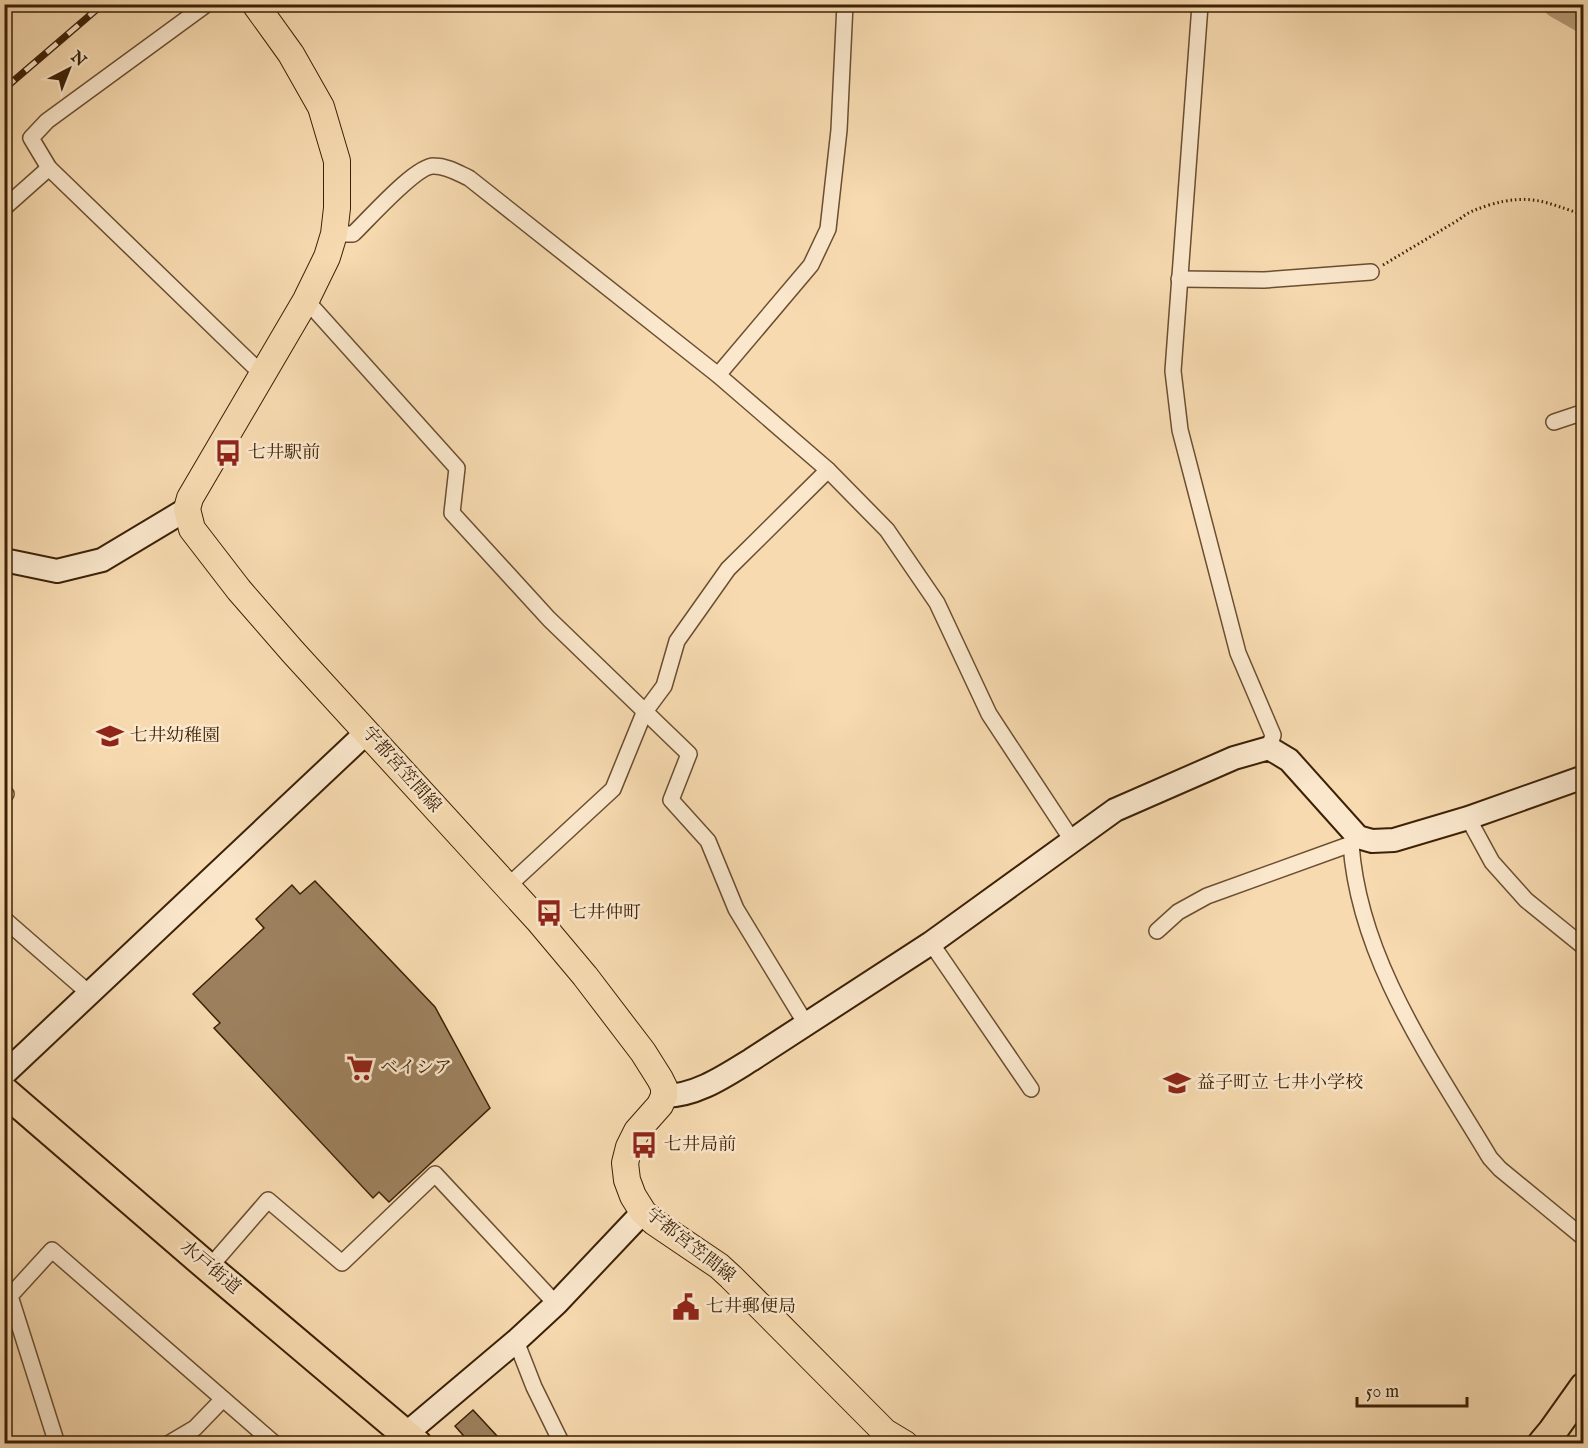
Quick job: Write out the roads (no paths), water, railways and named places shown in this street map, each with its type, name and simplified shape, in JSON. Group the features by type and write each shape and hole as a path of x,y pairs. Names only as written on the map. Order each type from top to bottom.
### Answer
{"highway":[{"name":"水戸街道","path":"4,1091 406,1440"},
{"path":"1542,1443 1584,1387"}],"main road":[{"path":"187,509 196,484 306,300 327,257 334,234 337,208 337,161 321,107 291,54 255,4"},
{"name":"宇都宮笠間線","path":"187,509 192,529 239,590 585,976 643,1052 664,1088 664,1096 660,1105 637,1131 629,1147 625,1163 627,1180 633,1196 644,1212 654,1222 719,1266 885,1432 905,1443"}],"street":[{"path":"207,4 47,121 31,138 49,168 262,374"},
{"path":"718,375 811,265 828,229 839,130 845,4"},
{"path":"1196,4 1200,5 1173,371 1180,430 1238,653 1273,735 1269,748"},
{"path":"334,234 353,234 413,175 432,165 449,169 470,178 718,375 828,470 886,530 937,603 989,714 1072,840"},
{"path":"4,207 49,168"},
{"path":"1179,279 1264,280 1371,272"},
{"path":"306,300 457,468 452,513 549,619 688,754 671,800 708,841 736,909 806,1024"},
{"path":"1554,422 1584,412"},
{"path":"507,887 613,789 644,713 664,686 677,641 728,569 828,470"},
{"path":"4,560 57,571 102,560 187,509"},
{"path":"4,1074 367,732"},
{"path":"664,1096 681,1095 710,1084 751,1060 931,943 1115,810 1234,758 1269,748 1289,760 1355,840 1358,891 1376,950 1404,1015 1490,1158 1500,1169 1584,1238"},
{"path":"1157,931 1178,912 1207,896 1355,840 1394,840 1468,818 1584,777"},
{"path":"1468,818 1492,862 1526,900 1584,947"},
{"path":"4,919 90,994"},
{"path":"931,943 1030,1089"},
{"path":"209,1268 268,1200 342,1263 435,1174 556,1304"},
{"path":"406,1440 556,1304 644,1212"},
{"path":"57,1443 10,1296 52,1250 275,1443"},
{"path":"516,1341 534,1388 562,1443"},
{"path":"168,1443 195,1428 223,1399"}],"waterway":[{"path":"1556,4 1584,20"}],"railway":[{"path":"4,89 103,4"}],"place":[{"name":"七井駅前","path":"228,453"},
{"name":"七井幼稚園","path":"110,736"},
{"name":"七井仲町","path":"549,913"},
{"name":"ベイシア","path":"360,1068"},
{"name":"益子町立 七井小学校","path":"1177,1083"},
{"name":"七井局前","path":"644,1145"},
{"name":"七井郵便局","path":"686,1307"}]}
